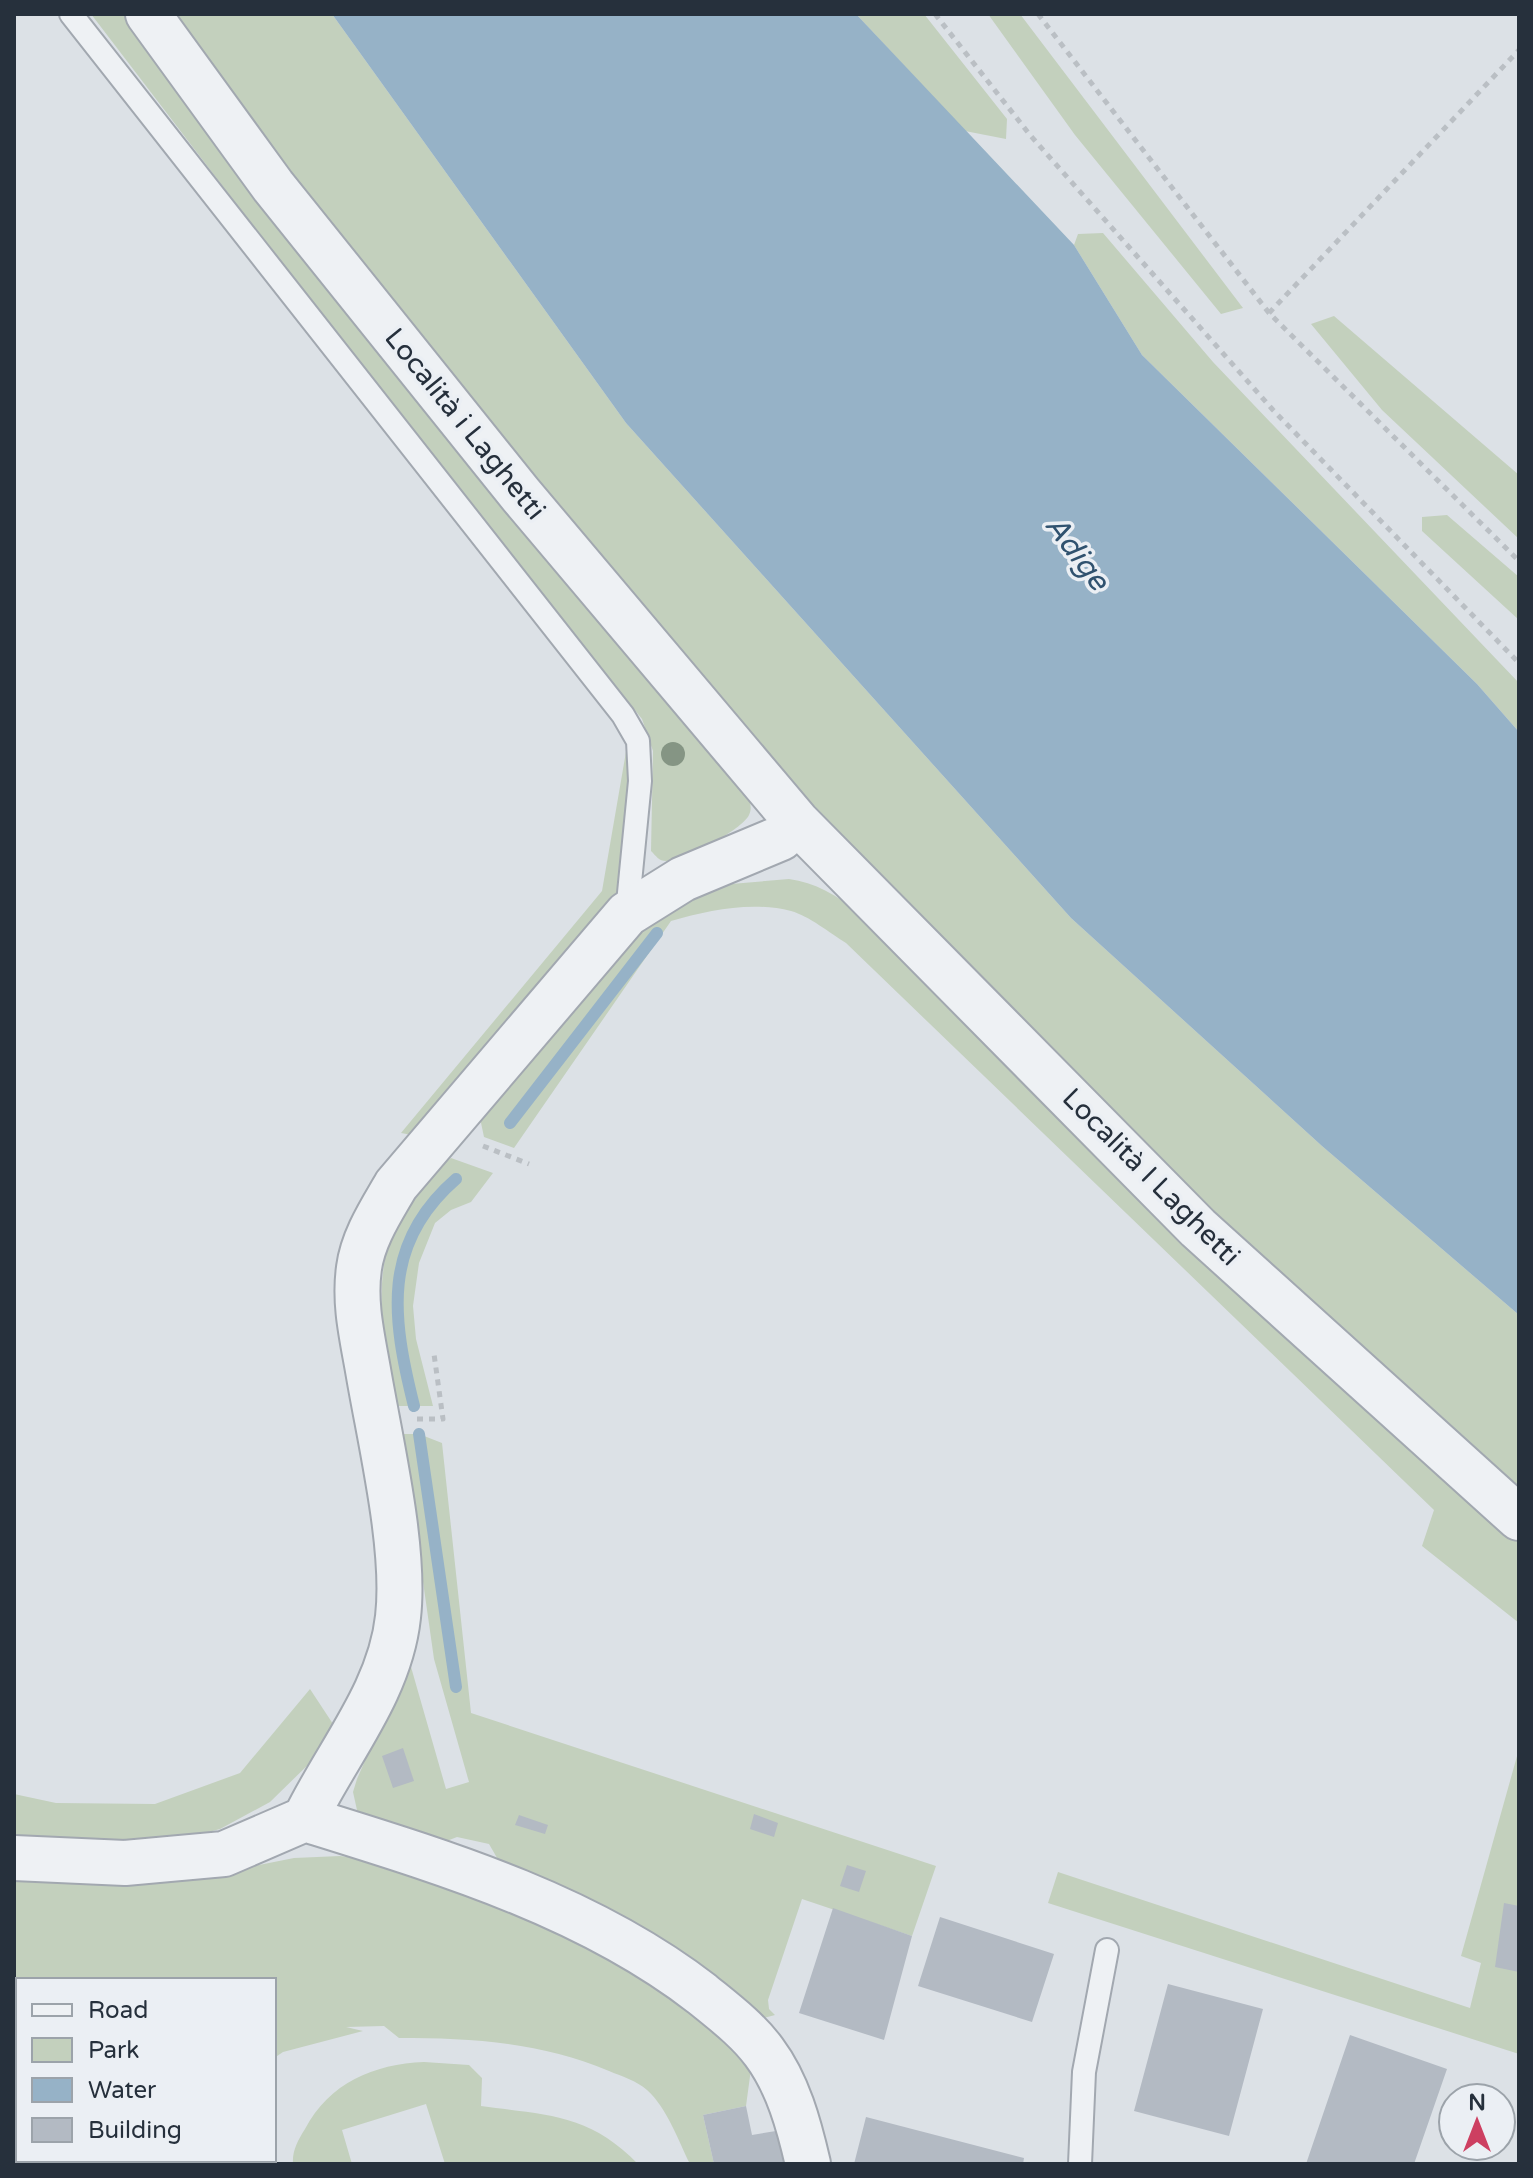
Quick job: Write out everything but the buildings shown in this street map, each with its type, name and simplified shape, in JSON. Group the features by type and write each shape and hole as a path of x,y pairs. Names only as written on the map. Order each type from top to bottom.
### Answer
{"street":[{"name":"Località i Laghetti","path":"148,14 273,186 511,482 797,822"},
{"path":"14,1858 125,1863 224,1854 305,1819 369,1706 387,1664 398,1615 391,1508 357,1302 359,1266 372,1227 396,1185 627,914 683,879 781,838 797,822"},
{"name":"Località I Laghetti","path":"797,822 1198,1228 1519,1518"},
{"path":"305,1819 433,1861 570,1913 655,1958 734,2019 765,2053 790,2098 808,2164"}],"lane":[{"path":"71,14 623,715 638,741 640,781 627,914"},
{"path":"1080,2164 1086,2056 1107,1950"}],"path":[{"path":"935,14 1030,135 1273,410 1519,663"},
{"path":"1038,14 1269,313 1519,561"},
{"path":"1269,313 1519,50"},
{"path":"376,1418 443,1419 434,1354"}],"green space":[{"path":"91,14 135,14 747,791 750,812 735,829 711,844 674,860 661,860 651,851 653,751 642,719 416,439"},
{"path":"164,14 332,14 626,423 1071,918 1322,1146 1519,1315 1519,1498 1421,1413 1048,1058 705,693"},
{"path":"856,14 924,14 1007,119 1006,139 965,131"},
{"path":"988,14 1020,14 1243,308 1221,314 1075,135"},
{"path":"1103,233 1213,362 1519,683 1519,732 1477,684 1142,355 1074,245 1078,234"},
{"path":"1334,316 1519,475 1519,539 1382,410 1311,324"},
{"path":"1447,515 1519,577 1519,620 1422,531 1422,517"},
{"path":"627,746 627,848 616,897 412,1135 401,1133 602,891"},
{"path":"789,879 808,883 843,901 920,967 1519,1534 1519,1623 1422,1546 1434,1510 846,943 805,917 776,908 745,907 715,910 671,921 514,1148 484,1137 480,1118 631,938 667,904 719,885"},
{"path":"451,1158 493,1173 471,1202 451,1210 435,1223 419,1263 413,1306 416,1339 433,1406 392,1406 381,1302 383,1270 390,1240 402,1211 422,1184"},
{"path":"402,1434 419,1434 442,1443 471,1713 936,1866 912,1936 802,1899 768,2000 769,2009 775,2015 753,2021 500,1863 489,1844 457,1837 439,1844 359,1819 353,1792 357,1779 409,1660 446,1789 469,1782 434,1659"},
{"path":"310,1689 335,1727 315,1758 270,1802 220,1829 147,1848 14,1841 14,1794 56,1803 155,1804 240,1773"},
{"path":"1519,1749 1519,2054 1048,1903 1058,1872 1470,2008 1481,1963 1461,1956"},
{"path":"340,1856 395,1863 592,1937 720,2027 751,2069 746,2106 703,2115 714,2164 690,2164 666,2115 643,2087 609,2071 558,2054 479,2041 399,2038 384,2026 346,2027 363,2031 283,2052 276,2057 276,1978 16,1978 14,2099 14,1873 220,1873 294,1858"},
{"path":"424,2062 469,2065 482,2078 481,2106 546,2115 584,2126 620,2147 638,2164 445,2164 426,2104 342,2130 352,2164 293,2164 302,2133 315,2113 340,2088 371,2072"}],"water":[{"name":"Adige","path":"332,14 856,14 1074,245 1142,355 1477,684 1519,732 1519,1315 1322,1146 1071,918 626,423"}],"waterway":[{"path":"510,1123 657,933"},
{"path":"414,1406 406,1374 398,1313 404,1256 415,1230 432,1204 456,1179"},
{"path":"419,1434 456,1687"}]}
